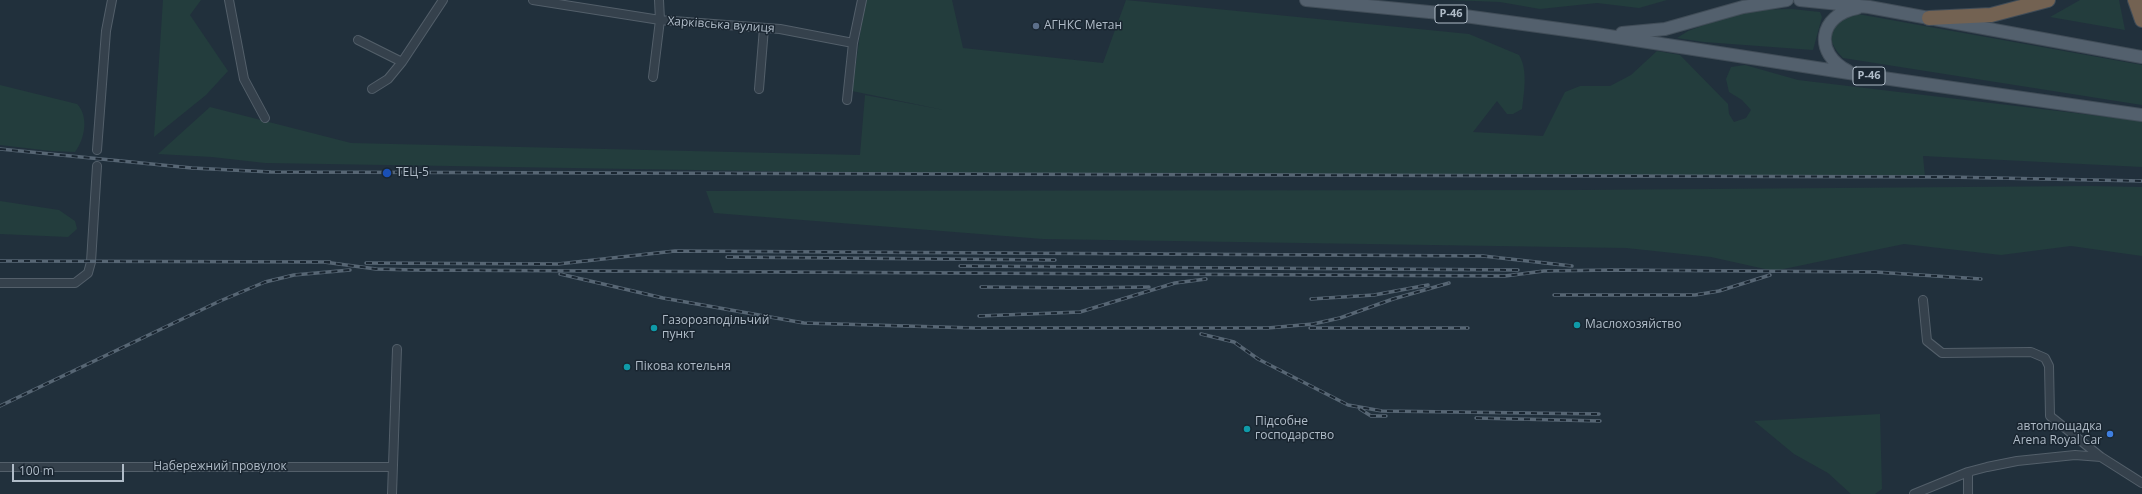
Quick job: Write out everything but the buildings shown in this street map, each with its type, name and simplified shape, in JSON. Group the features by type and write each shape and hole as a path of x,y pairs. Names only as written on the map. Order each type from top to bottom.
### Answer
{"highway":[{"path":"1929,18 1991,15 2048,0"},
{"path":"2136,0 2142,20"}],"main road":[{"name":"Р-46","path":"1306,0 1450,14 1596,34 1862,75 2142,115"},
{"name":"Р-46","path":"1596,34 1665,29 1743,7 1787,0"},
{"path":"1800,0 1868,7 2142,57"},
{"path":"1862,75 1848,71 1836,63 1827,52 1825,37 1830,22 1836,16 1850,9 1868,7"}],"street":[{"path":"97,150 106,32 112,0"},
{"path":"229,0 244,79 266,118"},
{"path":"372,89 388,79 402,62 443,0"},
{"name":"Харківська вулиця","path":"533,0 660,20 780,29 853,43"},
{"path":"653,77 660,20 659,0"},
{"path":"847,100 853,43 862,0"},
{"path":"759,89 764,28"},
{"path":"358,40 402,62"},
{"path":"0,283 75,283 88,272 91,262 97,166"},
{"path":"1923,300 1927,341 1942,353 2031,352 2044,358 2049,366 2050,416 2101,457 2142,483"},
{"path":"392,494 397,349"},
{"path":"1914,494 1968,472 2025,460 2075,455 2101,457"},
{"name":"Набережний провулок","path":"0,467 392,467"},
{"path":"1968,472 1968,494"}],"green space":[{"path":"163,0 201,0 190,15 228,71 206,95 154,137"},
{"path":"865,0 952,0 963,48 1103,63 1126,0 1469,34 1519,55 1524,67 1522,109 1513,114 1507,114 1497,101 1473,132 1543,136 1565,92 1580,86 1610,86 1631,75 1657,51 1680,55 1728,104 1729,114 1734,122 1746,118 1751,110 1742,100 1729,92 1726,79 1731,67 1745,65 1798,80 2142,121 2142,167 1923,156 1925,177 939,174 265,163 212,157 158,154 210,107 351,143 860,155 865,95 944,110 852,91"},
{"path":"1449,0 1667,0 1639,8 1597,3 1540,9 1500,2"},
{"path":"2080,0 2119,0 2125,30 2050,17"},
{"path":"1792,9 1820,12 1822,17 1813,50 1704,42 1677,38 1688,31 1745,10"},
{"path":"1852,13 2142,65 2142,105 1843,58 1832,43 1831,25"},
{"path":"0,85 77,104 83,115 84,128 81,141 75,152 51,151 0,145"},
{"path":"2090,186 2142,187 2142,256 2071,246 2001,255 1904,244 1774,271 1711,257 1626,248 1043,239 714,213 706,191 1581,190"},
{"path":"0,201 59,210 75,221 77,229 68,237 0,234"},
{"path":"1880,414 1882,489 1875,494 1851,494 1828,473 1794,454 1754,421"}],"railway":[{"path":"0,149 192,168 271,172 1947,177 2142,181"},
{"path":"366,263 558,264 675,251 1483,256 1572,266"},
{"path":"727,257 1055,260"},
{"path":"0,261 330,262"},
{"path":"324,262 376,269 414,270 1505,276 1544,271 1612,270 1875,272 1981,279"},
{"path":"960,266 1518,270"},
{"path":"0,406 220,301 265,282 294,275 350,270"},
{"path":"560,274 663,298 804,323 974,328 1268,328 1313,324 1340,318 1393,299 1449,283"},
{"path":"1554,295 1695,295 1719,291 1770,275"},
{"path":"979,316 1080,312 1175,283 1206,279"},
{"path":"1311,299 1374,295 1428,285"},
{"path":"981,287 1149,287"},
{"path":"1310,328 1468,328"},
{"path":"1201,334 1234,342 1258,359 1348,405 1382,411 1599,414"},
{"path":"1360,409 1371,416 1386,416"},
{"path":"1476,418 1600,421"}],"place":[{"name":"АГНКС Метан","path":"1036,26"},
{"name":"ТЕЦ-5","path":"387,173"},
{"name":"Маслохозяйство","path":"1577,325"},
{"name":"Газорозподільчий пункт","path":"654,328"},
{"name":"Пікова котельня","path":"627,367"},
{"name":"Підсобне господарство","path":"1247,429"},
{"name":"автоплощадка Arena Royal Car","path":"2110,434"}]}
